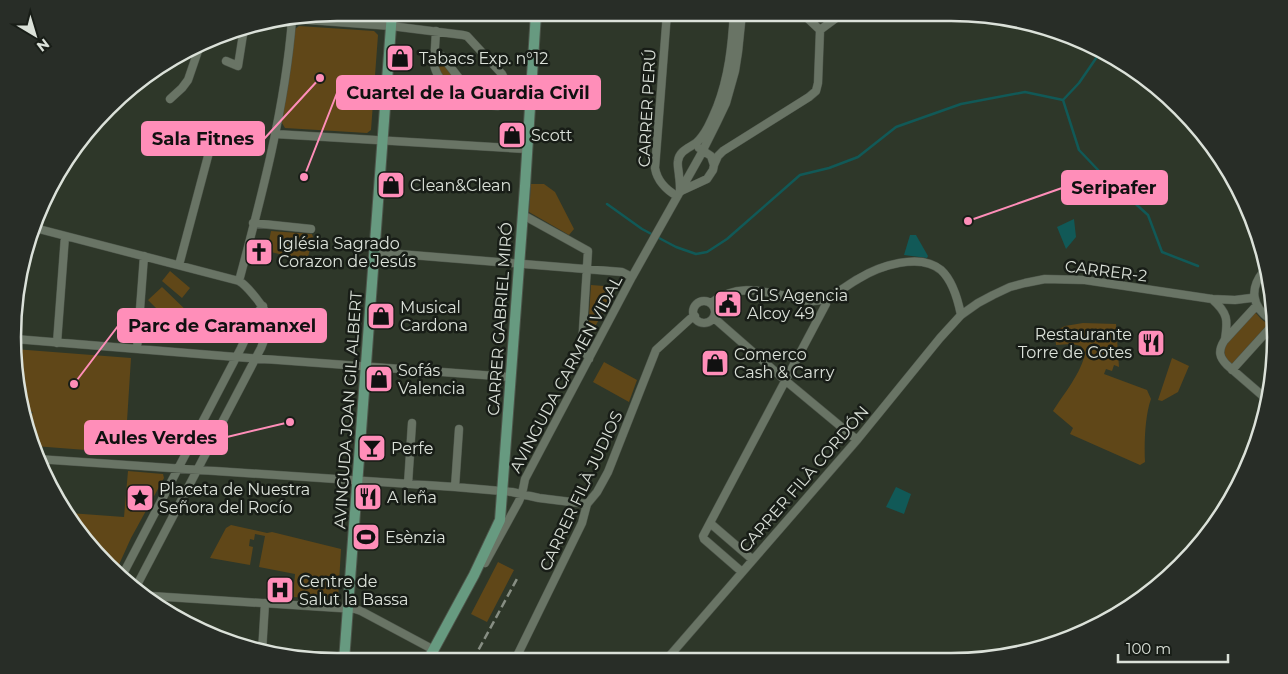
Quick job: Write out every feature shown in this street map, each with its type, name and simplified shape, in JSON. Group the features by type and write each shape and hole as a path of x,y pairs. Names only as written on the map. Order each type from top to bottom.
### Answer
{"main road":[{"name":"AVINGUDA JOAN GIL ALBERT","path":"345,653 391,21"},
{"name":"CARRER GABRIEL MIRÓ","path":"432,653 498,524 519,264 535,21"}],"street":[{"name":"CARRER PERÚ","path":"666,21 656,168 657,175 669,191 678,194"},
{"path":"708,141 714,156 711,175 678,194 678,159 683,151 703,135 722,93 731,56 733,21"},
{"name":"AVINGUDA CARMEN VIDAL","path":"468,586 478,575 522,494 525,479 588,359 704,150 726,103 733,79 741,21"},
{"path":"713,162 723,151 816,91 820,30 810,21"},
{"path":"820,30 832,21"},
{"path":"321,22 391,26 468,36 504,78 502,103 498,106 444,102 438,105 431,105"},
{"path":"239,280 276,134 293,24"},
{"path":"436,31 434,68 446,90 444,102"},
{"path":"226,60 238,66 243,36"},
{"path":"170,99 188,80 197,54"},
{"path":"442,56 478,104"},
{"path":"179,265 216,126"},
{"path":"276,134 526,149"},
{"path":"687,148 704,150 713,162"},
{"path":"678,168 688,179 699,182"},
{"path":"522,215 588,251 582,345 588,359"},
{"path":"253,223 311,228"},
{"path":"40,229 239,280 263,306 268,316 269,326 256,358 138,582"},
{"path":"58,342 65,236"},
{"path":"374,252 622,272 632,277"},
{"path":"137,349 144,256"},
{"path":"710,303 727,293 745,290 814,301 826,298 881,268 899,263 922,262 936,267 946,276 962,315"},
{"path":"1261,275 1255,287 1254,296 1256,305 1266,316"},
{"name":"CARRER-2","path":"962,315 993,295 1025,283 1045,279 1086,280 1212,299 1235,300 1254,296"},
{"path":"742,572 704,540 704,534 826,304 826,298"},
{"path":"1212,299 1225,313 1227,322 1222,344 1222,359 1262,395"},
{"path":"702,302 710,303 714,308 714,318 709,322 697,319 694,310 697,305 702,302"},
{"path":"1222,344 1256,305"},
{"path":"125,570 258,312 263,306"},
{"name":"CARRER FILÀ CORDÓN","path":"672,653 857,440 940,338 962,315"},
{"name":"CARRER FILÀ JUDIOS","path":"518,653 582,523 587,504 597,492 608,472 656,350 695,316"},
{"path":"714,318 857,440"},
{"path":"1232,370 1267,332"},
{"path":"21,339 510,377"},
{"path":"408,484 412,423"},
{"path":"455,487 459,429"},
{"path":"46,460 455,487 502,491 587,504"},
{"path":"710,524 752,560"},
{"path":"157,596 361,611 434,650"},
{"path":"262,644 265,603"}],"shaded area":[{"path":"299,26 374,31 378,35 371,130 367,133 285,128 282,123 295,29"},
{"path":"441,58 470,99 448,98 448,88 437,65 440,64"},
{"path":"531,184 544,184 555,192 574,229 569,235 529,212"},
{"path":"271,231 312,234 313,237 307,261 267,251"},
{"path":"170,271 190,288 182,298 162,281"},
{"path":"591,285 617,287 591,334 588,332"},
{"path":"162,287 190,314 176,328 148,300"},
{"path":"1255,312 1266,323 1266,326 1231,365 1227,362 1223,348"},
{"path":"1083,323 1116,324 1119,367 1114,365 1112,371 1106,369 1104,374 1147,390 1151,399 1145,430 1145,462 1140,465 1070,434 1073,428 1053,411 1080,368 1085,353 1081,346 1072,344 1056,345 1055,331 1065,326"},
{"path":"22,350 131,358 125,453 41,447 31,415 33,412 30,411 27,399"},
{"path":"1172,358 1189,366 1178,392 1162,401 1158,400"},
{"path":"604,362 637,380 629,402 593,382"},
{"path":"128,471 163,474 164,478 131,538 119,565 86,529 75,513 124,517"},
{"path":"231,525 267,533 272,532 341,549 338,600 293,597 295,574 259,567 265,536 255,534 254,540 250,539 249,546 253,547 250,565 210,558 226,528"},
{"path":"498,562 514,570 487,622 471,614"}],"water":[{"path":"1074,219 1076,237 1066,249 1057,227"},
{"path":"910,235 916,235 928,256 927,258 904,255"},
{"path":"896,487 911,494 904,514 886,507"}],"waterway":[{"path":"1063,100 1079,83 1097,57"},
{"path":"607,204 642,229 676,247 696,254 707,252 727,239 800,175 829,168 858,157 896,127 961,104 1025,92 1063,100"},
{"path":"1063,100 1079,150 1099,171 1148,215 1162,252 1198,266"}],"railway":[{"path":"477,653 518,577"}],"place":[{"name":"Tabacs Exp. n°12","path":"400,58"},
{"name":"Sala Fitnes","path":"320,78"},
{"name":"Scott","path":"512,135"},
{"name":"Cuartel de la Guardia Civil","path":"304,177"},
{"name":"Clean&Clean","path":"391,185"},
{"name":"Seripafer","path":"968,221"},
{"name":"Iglésia Sagrado Corazon de Jesús","path":"259,252"},
{"name":"GLS Agencia Alcoy 49","path":"728,304"},
{"name":"Musical Cardona","path":"381,316"},
{"name":"Restaurante Torre de Cotes","path":"1151,343"},
{"name":"Comerco Cash & Carry","path":"715,363"},
{"name":"Sofás Valencia","path":"379,379"},
{"name":"Parc de Caramanxel","path":"74,384"},
{"name":"Aules Verdes","path":"290,422"},
{"name":"Perfe","path":"372,448"},
{"name":"A leña","path":"368,497"},
{"name":"Placeta de Nuestra Señora del Rocío","path":"140,498"},
{"name":"Esènzia","path":"366,537"},
{"name":"Centre de Salut la Bassa","path":"280,590"}]}
